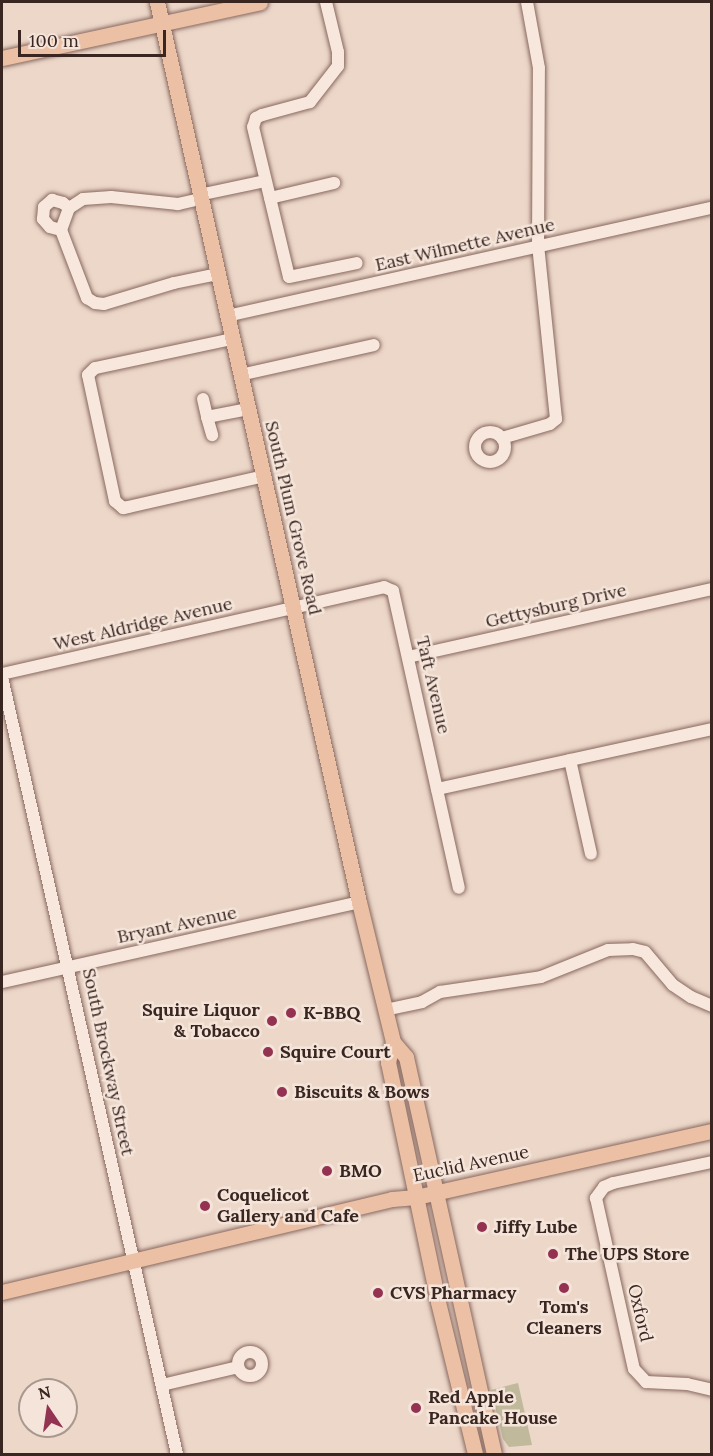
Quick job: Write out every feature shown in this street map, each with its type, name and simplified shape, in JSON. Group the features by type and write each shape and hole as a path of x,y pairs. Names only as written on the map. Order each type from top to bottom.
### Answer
{"main road":[{"name":"South Plum Grove Road","path":"157,2 359,902 393,1042 406,1057 494,1455"},
{"path":"2,58 260,2"},
{"name":"South Plum Grove Road","path":"393,1042 388,1062 438,1302 475,1455"},
{"name":"Euclid Avenue","path":"2,1292 133,1259 392,1200 416,1197 711,1131"}],"street":[{"path":"326,2 339,56 339,66 306,105 262,116 253,122 289,277 357,263"},
{"path":"502,438 549,424 556,419 538,246 539,68 527,2"},
{"path":"217,274 174,283 104,304 94,303 87,298 61,230 69,208 83,199 111,197 178,204 265,181"},
{"path":"270,198 334,183"},
{"path":"61,230 50,226 43,219 44,207 52,200 63,202 69,208"},
{"name":"East Wilmette Avenue","path":"227,316 711,208"},
{"path":"232,339 95,369 87,375 115,501 123,508 264,476"},
{"path":"240,375 374,345"},
{"path":"203,399 212,435"},
{"path":"207,417 248,409"},
{"name":"Taft Avenue","path":"293,608 384,587 393,591 459,888"},
{"name":"Gettysburg Drive","path":"408,657 711,590"},
{"name":"West Aldridge Avenue","path":"2,676 293,608"},
{"name":"South Brockway Street","path":"2,676 177,1455"},
{"path":"438,789 710,729 711,742"},
{"path":"570,760 591,854"},
{"name":"Bryant Avenue","path":"2,982 359,902"},
{"path":"385,1010 422,1002 440,992 541,977 608,950 633,949 645,952 674,985 691,997 711,1006"},
{"name":"Oxford","path":"711,1162 613,1183 604,1186 596,1198 634,1369 645,1382 687,1384 711,1390"},
{"path":"162,1385 238,1367"}],"shaded area":[{"path":"518,1383 532,1445 509,1447 503,1439 491,1390"}],"place":[{"name":"K-BBQ","path":"291,1013"},
{"name":"Squire Liquor & Tobacco","path":"272,1021"},
{"name":"Squire Court","path":"268,1052"},
{"name":"Biscuits & Bows","path":"282,1092"},
{"name":"BMO","path":"327,1171"},
{"name":"Coquelicot Gallery and Cafe","path":"205,1206"},
{"name":"Jiffy Lube","path":"482,1227"},
{"name":"The UPS Store","path":"553,1254"},
{"name":"Tom's Cleaners","path":"564,1288"},
{"name":"CVS Pharmacy","path":"378,1293"},
{"name":"Red Apple Pancake House","path":"416,1408"}]}
